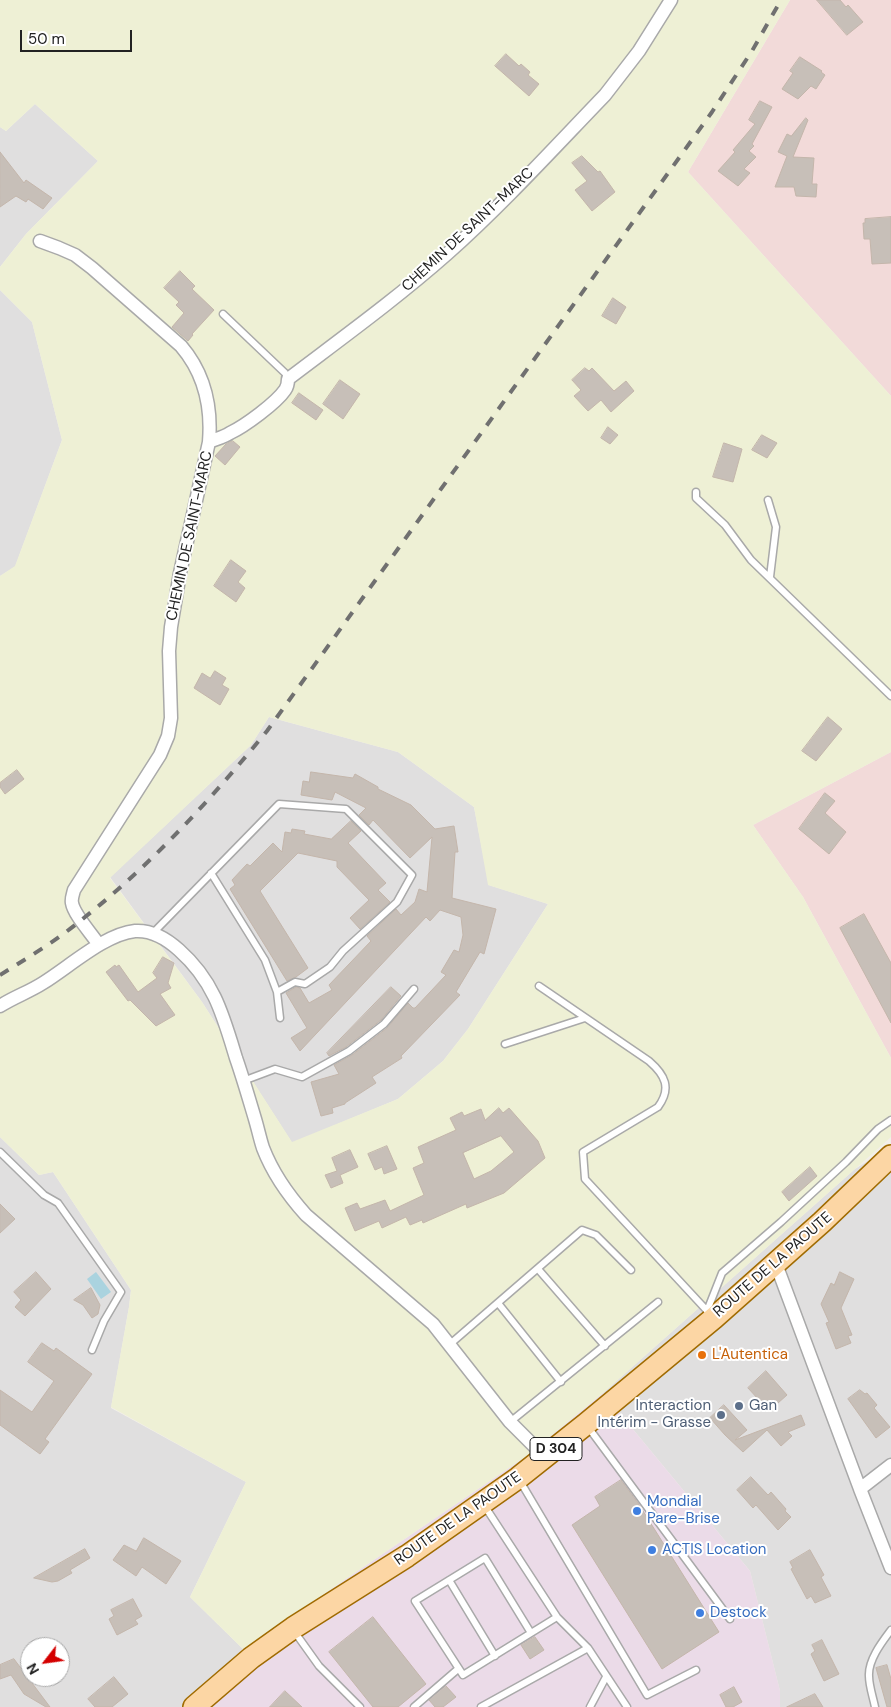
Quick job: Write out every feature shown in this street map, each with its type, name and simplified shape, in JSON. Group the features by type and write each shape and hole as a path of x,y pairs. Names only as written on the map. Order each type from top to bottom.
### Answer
{"main road":[{"name":"ROUTE DE LA PAOUTE","path":"194,1707 251,1658 293,1628 415,1550 483,1504 545,1458 710,1314 776,1264 872,1177 891,1156"}],"street":[{"name":"CHEMIN DE SAINT-MARC","path":"99,945 75,910 72,896 95,856 160,755 168,736 171,718 169,651 171,628 180,573 209,442 231,433 248,422 285,391 288,379 393,299 447,254 497,207 622,75 671,0"},
{"path":"40,241 75,255 92,268 181,346 192,359 205,388 210,424 209,442"},
{"path":"0,1006 41,984 99,945 118,936 136,931 153,933 171,942 190,959 215,994 224,1016 263,1147 274,1172 289,1195 306,1215 433,1324 510,1422 545,1458"},
{"path":"776,1264 891,1568"},
{"path":"860,1489 891,1465"}],"lane":[{"path":"223,314 288,379"},
{"path":"696,492 696,498 724,525 751,560 891,696"},
{"path":"768,500 776,527 770,577"},
{"path":"153,933 279,804 346,809 412,875 396,902 343,951 330,967 305,984 295,982 277,992"},
{"path":"211,874 265,960 277,992 280,1018"},
{"path":"539,986 649,1061 660,1071 666,1086 665,1098 658,1107 583,1152 586,1178 710,1314"},
{"path":"243,1081 275,1069 302,1077 349,1051 384,1024 414,989"},
{"path":"505,1044 585,1018"},
{"path":"710,1314 722,1274 831,1176 878,1129 891,1120"},
{"path":"0,1152 44,1195 58,1203 121,1292 104,1321 92,1350"},
{"path":"449,1345 582,1230 596,1235 631,1270"},
{"path":"538,1269 605,1346"},
{"path":"510,1422 658,1302"},
{"path":"498,1303 561,1382"},
{"path":"586,1424 730,1619"},
{"path":"518,1478 647,1695 696,1670"},
{"path":"483,1504 557,1617 588,1648 627,1707"},
{"path":"531,1633 485,1558 415,1601 463,1675 557,1617"},
{"path":"450,1580 496,1656"},
{"path":"293,1628 319,1666 360,1707"},
{"path":"875,1707 869,1668 891,1630"},
{"path":"481,1707 588,1648"},
{"path":"414,1707 458,1669"},
{"path":"590,1707 606,1677"}],"shaded area":[{"path":"790,0 891,0 891,396 688,172"},
{"path":"35,104 98,161 26,234 0,267 0,127 6,131"},
{"path":"0,290 32,322 62,440 15,567 0,576"},
{"path":"269,717 398,752 474,807 489,885 548,904 468,1029 443,1061 398,1099 292,1143 202,1002 110,877 251,745"},
{"path":"891,752 891,1058 803,897 753,825"},
{"path":"0,1137 39,1175 53,1172 131,1290 111,1408 246,1482 190,1597 243,1649 182,1707 0,1707"},
{"path":"891,1147 891,1707 780,1707 780,1691 750,1571 603,1393 855,1169"},
{"path":"603,1393 750,1571 780,1691 780,1707 182,1707 243,1649 525,1457"}],"green space":[{"path":"0,0 790,0 688,172 891,396 891,752 753,825 803,897 891,1058 891,1137 603,1393 525,1457 243,1649 190,1597 246,1482 111,1407 131,1290 53,1172 39,1175 0,1137 0,576 15,566 62,440 32,322 0,290 0,267 26,234 98,161 35,104 6,131 0,127","holes":["269,717 398,752 474,807 488,885 548,904 468,1029 443,1061 398,1099 292,1142 202,1002 110,878 251,745"]}],"water":[{"path":"96,1272 111,1292 101,1299 87,1279"}],"building":[{"path":"817,0 840,0 846,7 848,5 863,22 847,35"},
{"path":"506,54 519,66 521,64 530,72 528,75 539,84 529,96 495,66"},
{"path":"800,57 825,75 816,89 811,86 798,99 782,89 793,73 790,71"},
{"path":"760,101 772,107 752,144 754,146 749,151 756,157 744,169 750,173 738,186 718,171 735,152 733,150 755,124 749,120"},
{"path":"806,118 808,120 793,157 814,158 812,184 817,184 816,197 796,196 794,187 775,187 787,156 778,152 787,134 791,136"},
{"path":"0,152 24,183 26,180 52,198 43,209 28,199 26,202 16,196 0,207"},
{"path":"582,156 598,172 600,171 615,192 592,211 575,190 587,181 572,163"},
{"path":"891,217 891,263 872,264 870,239 864,239 863,223 865,223 865,219"},
{"path":"180,271 195,286 192,289 214,310 188,341 172,327 184,313 176,305 179,302 164,288"},
{"path":"613,298 626,307 616,324 602,316"},
{"path":"585,368 589,371 592,368 614,391 626,381 634,391 611,412 601,400 588,411 574,396 581,390 572,380"},
{"path":"340,380 360,394 343,419 323,404"},
{"path":"299,393 323,410 316,420 292,403"},
{"path":"608,427 618,435 610,444 601,438"},
{"path":"762,435 777,443 767,458 752,450"},
{"path":"233,441 240,447 225,465 215,456 226,444"},
{"path":"724,443 742,449 733,482 713,477"},
{"path":"231,560 246,571 238,582 245,588 236,602 214,586"},
{"path":"215,671 226,678 222,685 229,689 220,705 194,688 202,673 210,678"},
{"path":"828,717 842,729 816,761 802,751"},
{"path":"17,770 24,779 5,794 0,787 0,783"},
{"path":"311,772 353,778 355,774 378,787 378,789 411,805 435,829 454,826 458,852 455,852 452,898 496,909 484,954 480,952 456,992 460,995 401,1056 402,1058 372,1077 376,1083 345,1104 332,1108 333,1113 321,1116 311,1082 339,1074 334,1065 352,1055 387,1028 408,1003 415,1008 446,975 441,972 454,950 459,952 463,935 461,917 440,910 430,921 426,917 300,1051 291,1038 307,1028 286,993 296,987 300,988 309,1003 332,990 329,985 371,941 367,936 396,909 401,915 415,902 419,889 427,892 432,837 410,858 373,820 369,825 359,815 366,808 335,792 332,800 301,795 303,781 309,782"},
{"path":"825,793 835,801 825,813 846,832 829,854 799,829"},
{"path":"351,821 361,831 348,843 386,883 378,890 390,902 360,929 350,918 369,900 337,867 337,861 298,853 260,891 308,968 287,981 230,889 235,885 232,880 247,864 250,866 273,843 282,852 285,832 291,833 292,829 305,831 304,834 331,839"},
{"path":"864,914 891,963 891,1023 840,928"},
{"path":"163,957 174,963 168,983 171,988 160,994 175,1015 156,1026 130,1000 128,1001 106,972 115,965 116,967 119,965 138,992 157,978 153,973"},
{"path":"391,987 401,996 381,1020 346,1047 329,1056 327,1053"},
{"path":"499,1108 503,1113 509,1108 538,1141 545,1158 504,1193 467,1208 466,1204 423,1223 422,1220 410,1225 406,1217 382,1228 379,1221 355,1231 345,1208 357,1203 360,1209 385,1200 390,1211 424,1195 413,1168 424,1163 418,1147 456,1130 450,1118 462,1112 464,1116 481,1109 485,1120","holes":["501,1136 514,1152 491,1171 474,1179 463,1153"]},
{"path":"387,1146 397,1169 384,1174 382,1167 375,1170 368,1154"},
{"path":"350,1150 358,1167 340,1175 343,1183 331,1188 325,1175 337,1171 332,1158"},
{"path":"810,1167 817,1176 789,1201 782,1192"},
{"path":"0,1204 15,1219 0,1233"},
{"path":"36,1272 51,1289 25,1316 15,1307 21,1300 14,1292"},
{"path":"840,1272 854,1279 841,1308 852,1335 848,1336 851,1343 836,1349 826,1323 829,1322 821,1304 831,1283 834,1285"},
{"path":"91,1288 100,1305 98,1314 92,1318 83,1305 74,1300"},
{"path":"42,1343 54,1351 56,1348 92,1374 45,1439 49,1442 40,1454 0,1425 0,1390 32,1412 54,1381 28,1362"},
{"path":"766,1371 787,1395 769,1411 748,1388"},
{"path":"860,1390 865,1394 867,1393 877,1405 874,1408 890,1427 876,1438 848,1399"},
{"path":"724,1405 747,1430 735,1440 801,1415 805,1425 788,1432 792,1436 781,1446 767,1430 743,1452 710,1418"},
{"path":"751,1477 768,1495 771,1492 791,1517 778,1530 756,1505 753,1508 737,1490"},
{"path":"621,1480 638,1503 719,1632 662,1669 572,1525 600,1506 595,1497"},
{"path":"144,1538 181,1561 166,1584 142,1567 136,1576 113,1560 124,1545 136,1551"},
{"path":"85,1549 90,1558 70,1570 72,1573 58,1581 52,1582 34,1578"},
{"path":"810,1550 824,1575 821,1577 831,1596 815,1603 811,1596 807,1599 791,1569 793,1568 790,1562"},
{"path":"133,1599 142,1616 135,1620 138,1624 117,1635 109,1619 114,1616 111,1610"},
{"path":"373,1617 426,1684 398,1707 373,1707 329,1652"},
{"path":"535,1637 544,1650 530,1659 521,1645"},
{"path":"822,1640 839,1674 824,1681 811,1654 815,1651 812,1645"},
{"path":"14,1659 20,1667 20,1687 35,1687 50,1707 46,1707 24,1694 11,1675 0,1679 0,1665"},
{"path":"887,1665 891,1679 891,1707 887,1707 876,1668"},
{"path":"114,1677 128,1694 112,1707 95,1707 88,1699"},
{"path":"446,1686 456,1697 443,1707 435,1707 429,1700"},
{"path":"734,1687 742,1702 733,1707 726,1707 720,1695"},
{"path":"285,1691 302,1707 270,1707"},
{"path":"815,1694 823,1707 787,1707"}],"railway":[{"path":"0,975 65,933 134,875 181,829 267,731 712,112 752,51 781,0"}],"place":[{"name":"L'Autentica","path":"702,1355"},
{"name":"Gan","path":"739,1406"},
{"name":"Interaction Intérim - Grasse","path":"721,1415"},
{"name":"Mondial Pare-Brise","path":"637,1511"},
{"name":"ACTIS Location","path":"652,1550"},
{"name":"Destock","path":"700,1613"}]}
